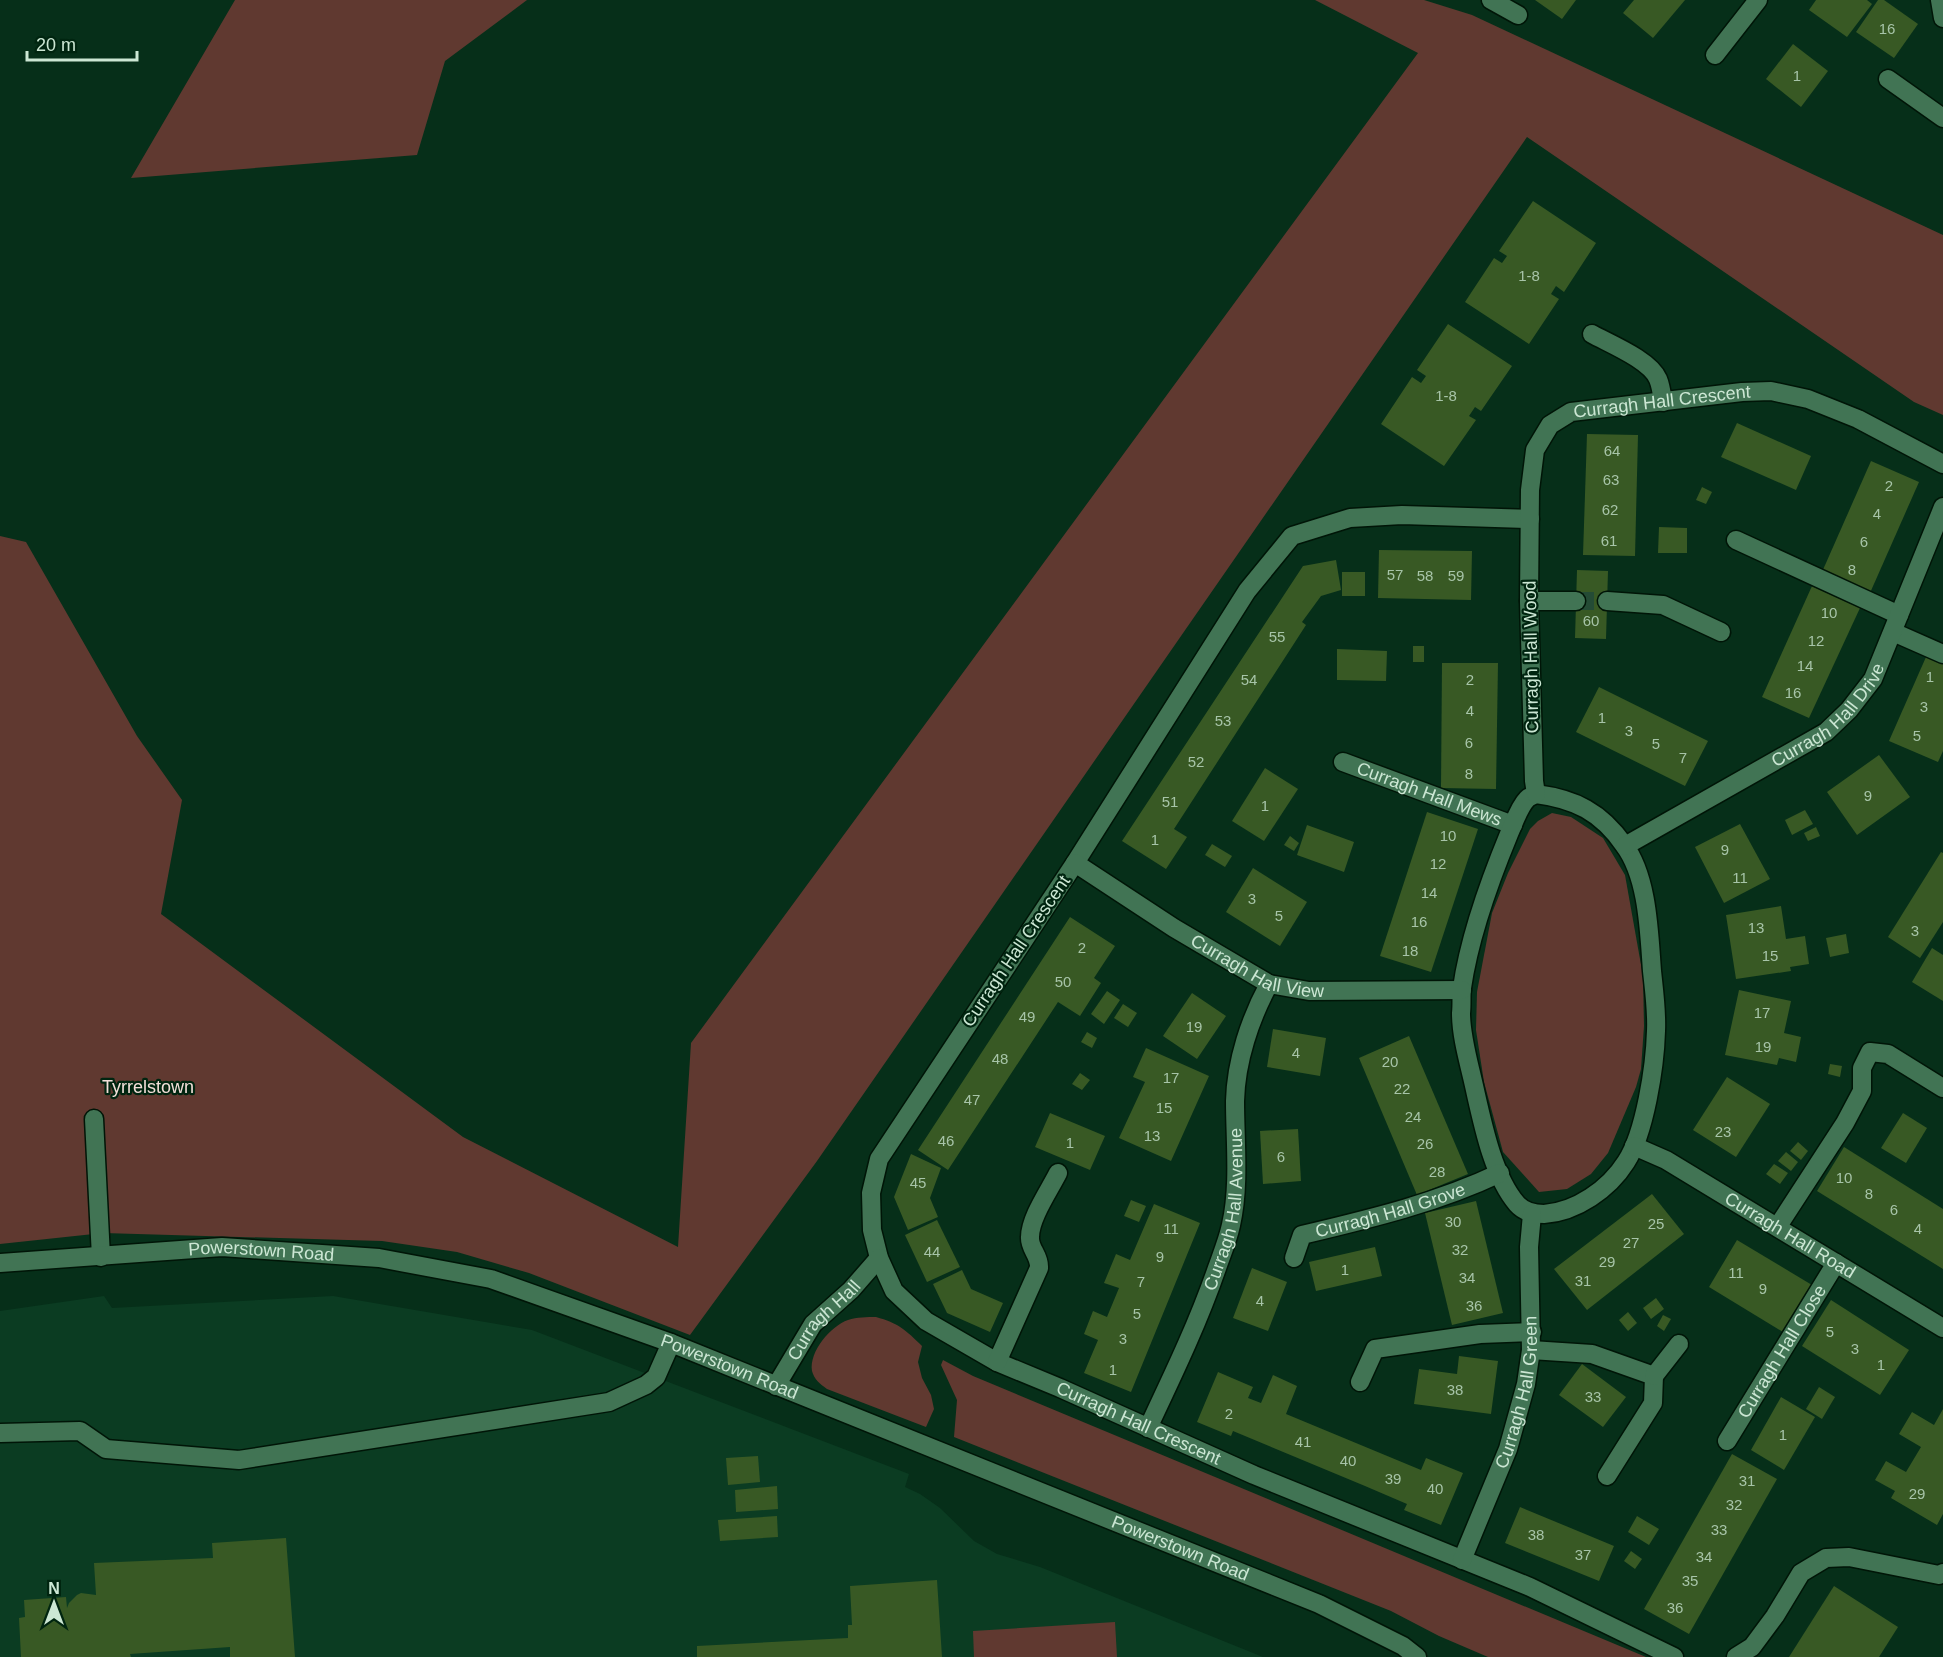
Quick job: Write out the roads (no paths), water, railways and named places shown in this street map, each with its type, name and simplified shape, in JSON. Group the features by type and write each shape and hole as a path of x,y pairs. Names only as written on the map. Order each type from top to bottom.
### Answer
{"street":[{"path":"1491,0 1518,15"},
{"path":"1715,55 1758,0"},
{"path":"1940,0 1943,18"},
{"path":"1888,79 1941,111"},
{"path":"1592,334 1644,363 1658,380 1663,402"},
{"name":"Curragh Hall Crescent","path":"1674,1657 1530,1587 1254,1475 997,1362 926,1321 894,1291 879,1258 872,1230 871,1193 879,1159 1075,863 1247,591 1292,536 1350,518 1402,515 1530,519 1530,490 1535,450 1550,425 1571,412 1772,391 1808,399 1858,419 1943,464"},
{"name":"Curragh Hall Drive","path":"1625,846 1826,732 1849,710 1873,679 1943,507"},
{"name":"Curragh Hall Wood","path":"1530,519 1528,601 1536,794"},
{"path":"1736,540 1896,624 1943,654"},
{"path":"1528,601 1576,601"},
{"path":"1607,601 1663,605 1721,632"},
{"name":"Curragh Hall Mews","path":"1343,762 1513,825"},
{"path":"1536,794 1570,800 1585,807 1606,824 1625,846 1646,901 1656,1031 1646,1102 1634,1146 1626,1163 1588,1200 1546,1214 1532,1214 1519,1206 1509,1193 1500,1173 1484,1130 1461,1017 1462,990 1484,901 1513,825 1526,800 1536,794"},
{"name":"Curragh Hall View","path":"1075,863 1174,928 1269,984 1309,991 1462,990"},
{"name":"Curragh Hall Avenue","path":"1148,1428 1201,1315 1232,1225 1237,1161 1235,1099 1237,1077 1258,1005 1269,984"},
{"path":"1778,1226 1845,1123 1862,1091 1862,1068 1870,1052 1888,1054 1943,1088"},
{"path":"94,1119 101,1257"},
{"name":"Curragh Hall Road","path":"1634,1146 1666,1160 1943,1328"},
{"path":"997,1362 1039,1268 1039,1260 1031,1247 1029,1238 1032,1224 1058,1173"},
{"name":"Curragh Hall Grove","path":"1294,1258 1302,1235 1392,1213 1466,1189 1500,1173"},
{"name":"Curragh Hall Green","path":"1462,1560 1508,1449 1526,1384 1532,1341 1529,1247 1532,1214"},
{"name":"Powerstown Road","path":"0,1263 222,1247 379,1258 491,1279 671,1343 1319,1604 1403,1646 1418,1657"},
{"name":"Curragh Hall","path":"776,1386 813,1324 851,1290 879,1258"},
{"name":"Curragh Hall Close","path":"1727,1441 1836,1263"},
{"path":"1360,1382 1375,1349 1480,1334 1532,1341 1592,1354 1654,1376"},
{"path":"0,1433 80,1431 106,1449 239,1460 609,1402 646,1385 656,1377 671,1343"},
{"path":"1607,1476 1653,1403 1654,1376 1679,1344"},
{"path":"1736,1657 1752,1647 1776,1616 1801,1573 1826,1558 1849,1557 1939,1575 1943,1573"}],"tunnel":[{"path":"1576,601 1607,601"}],"park label":[{"name":"Tyrrelstown","path":"148,1087"}]}
